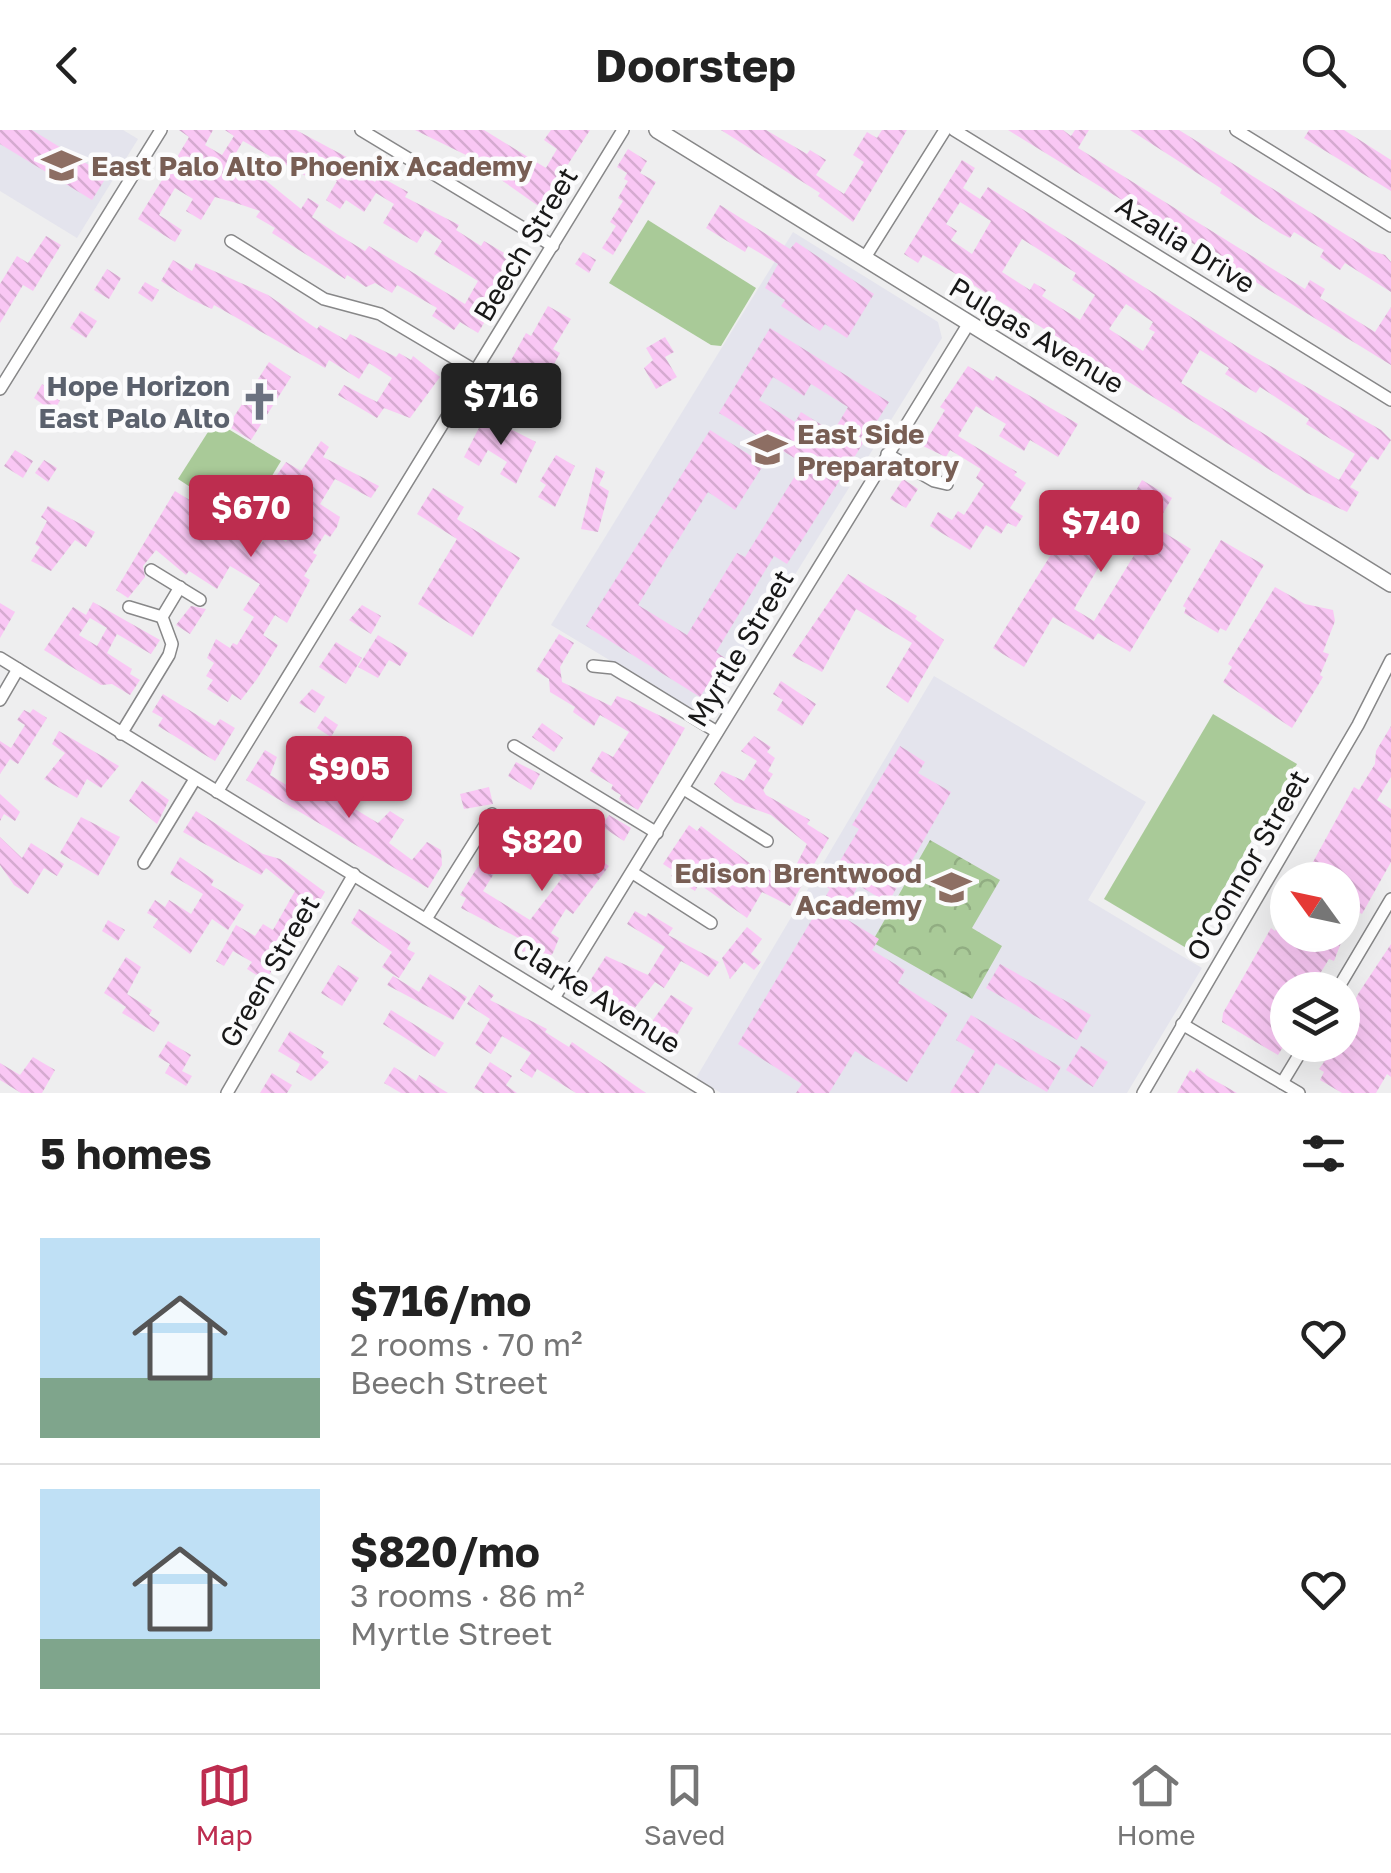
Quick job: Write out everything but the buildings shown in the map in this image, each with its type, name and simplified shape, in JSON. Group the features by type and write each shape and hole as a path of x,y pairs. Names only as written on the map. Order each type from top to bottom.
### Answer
{"street":[{"path":"0,389 161,130"},
{"path":"361,130 553,246"},
{"name":"Beech Street","path":"217,792 624,130"},
{"name":"Pulgas Avenue","path":"657,130 1391,584"},
{"path":"864,259 945,130"},
{"name":"Azalia Drive","path":"954,130 1391,400"},
{"path":"1236,130 1391,226"},
{"path":"231,241 324,298 380,314 476,371"},
{"name":"Myrtle Street","path":"554,998 968,324"},
{"path":"887,454 934,482 947,484"},
{"path":"151,570 200,600"},
{"path":"162,618 180,587"},
{"path":"128,607 162,618"},
{"path":"121,734 169,655 172,644 162,618"},
{"name":"Clarke Avenue","path":"0,658 554,998 688,1088 708,1093"},
{"name":"O'Connor Street","path":"1143,1093 1358,725 1391,660"},
{"path":"593,666 613,668 718,732"},
{"path":"0,700 18,669"},
{"path":"514,746 657,833"},
{"path":"144,863 195,780"},
{"path":"684,789 767,841"},
{"path":"426,919 492,814"},
{"path":"633,873 710,923"},
{"name":"Green Street","path":"226,1093 354,874"},
{"path":"1348,972 1391,899"},
{"path":"1182,1024 1299,1093"},
{"path":"1282,1083 1294,1062"}],"shaded area":[{"name":"East Palo Alto Phoenix Academy","path":"0,130 123,130 138,139 77,238 0,191"},
{"name":"East Side Preparatory","path":"793,232 938,322 942,338 706,718 551,625"},
{"name":"Edison Brentwood Academy","path":"934,676 1146,802 1088,900 1202,968 1127,1093 721,1093 696,1078"}],"green space":[{"path":"648,220 756,288 721,346 711,345 609,283"},
{"path":"215,421 281,461 244,522 178,479"},
{"path":"1213,714 1297,764 1188,949 1104,899"},
{"path":"930,840 1000,880 972,928 1002,946 972,999 872,942"}],"place":[{"name":"East Palo Alto Phoenix Academy","path":"61,165"},
{"name":"Hope Horizon East Palo Alto","path":"260,401"},
{"name":"East Side Preparatory","path":"767,449"},
{"name":"Edison Brentwood Academy","path":"952,888"}]}
